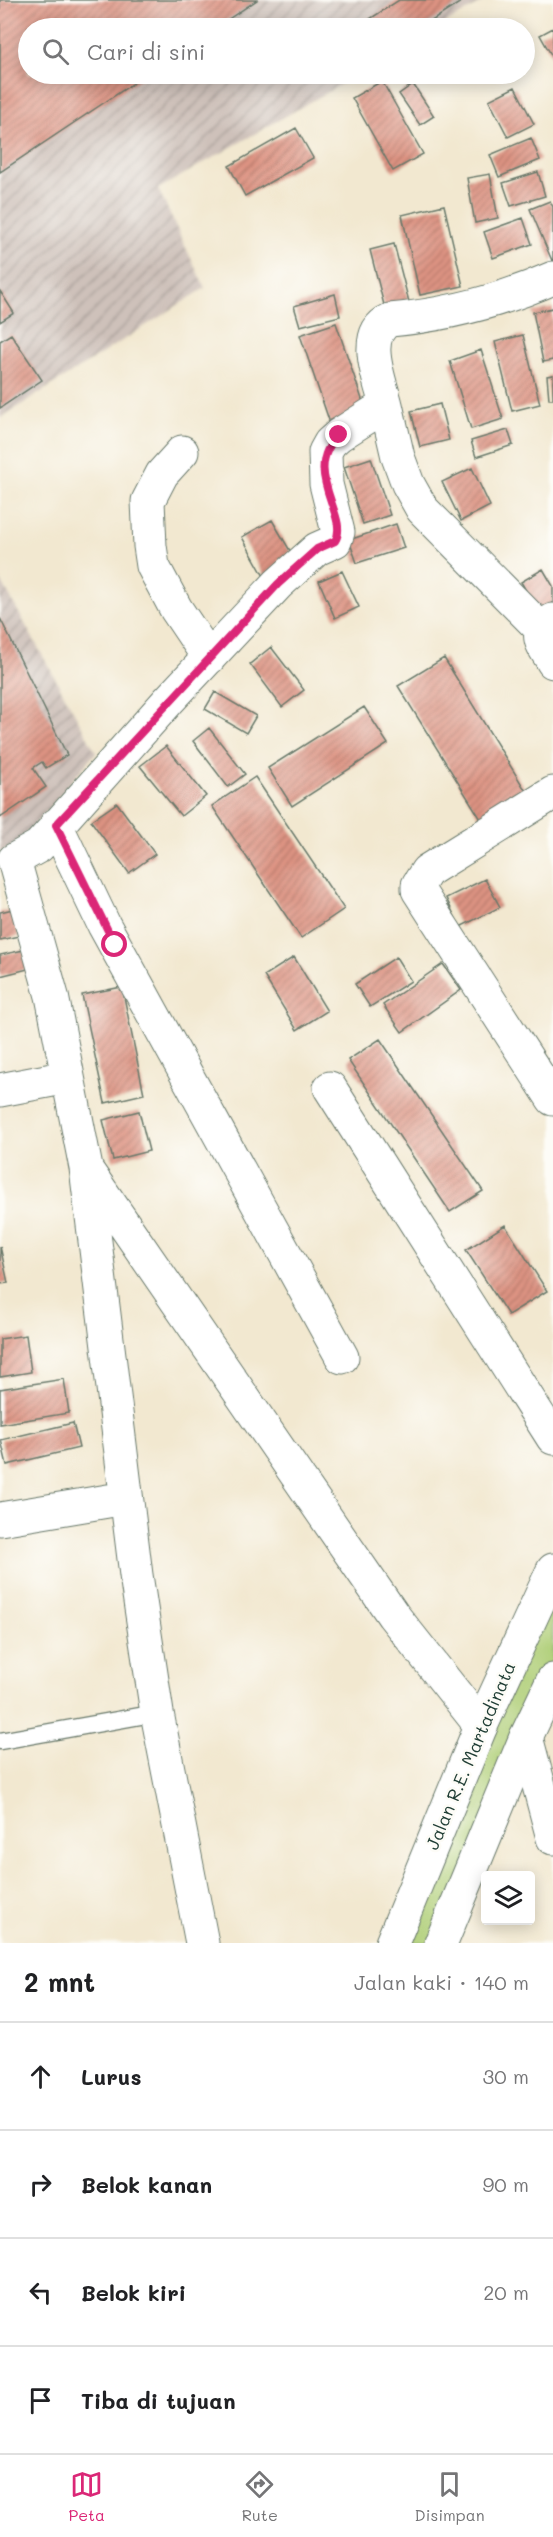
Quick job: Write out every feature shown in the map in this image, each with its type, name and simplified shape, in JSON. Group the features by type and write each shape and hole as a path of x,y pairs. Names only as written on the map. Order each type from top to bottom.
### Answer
{"main road":[{"path":"553,278 513,295 479,305 390,320 381,324 373,338 377,366 398,457 408,484 422,509 547,625 540,639 553,662"},
{"path":"202,1943 157,1713 126,1498 86,1168 52,996 7,860 39,846 278,584 317,549 335,541 337,525 326,484 325,452 330,443 339,435 386,405"},
{"path":"182,452 162,474 148,501 150,546 153,566 176,609 209,658"},
{"path":"553,793 427,871 418,885 418,890 445,934 553,1099"},
{"path":"56,825 104,925 342,1357"},
{"path":"0,1090 68,1077"},
{"path":"330,1088 553,1438"},
{"path":"86,1168 393,1615 481,1726"},
{"path":"0,1519 126,1498"},
{"name":"Jalan R.E. Martadinata","path":"392,1943 481,1726 553,1570"},
{"path":"441,1943 526,1737 553,1680"},
{"path":"526,1737 553,1838"}],"lane":[{"path":"0,1741 157,1713"}],"shaded area":[{"path":"0,0 486,0 454,18 18,18 18,84 342,84 158,189 205,288 0,418"},
{"path":"0,579 96,752 18,845 0,852"}],"green space":[{"path":"553,1570 553,1680 441,1943 392,1943"}],"building":[{"path":"0,0 257,0 230,18 18,18 18,84 132,84 0,172"},
{"path":"399,0 464,0 436,18 371,18"},
{"path":"553,28 553,58 540,35"},
{"path":"377,84 384,84 423,154 393,171 352,98"},
{"path":"413,84 434,116 420,125 399,94"},
{"path":"515,87 534,124 508,137 489,100"},
{"path":"296,128 313,158 245,196 229,166"},
{"path":"531,138 540,160 499,177 490,155"},
{"path":"538,172 545,196 511,206 503,183"},
{"path":"490,174 498,218 475,223 467,178"},
{"path":"550,201 553,207 553,263 530,209"},
{"path":"444,205 463,286 420,295 402,215"},
{"path":"523,218 532,244 493,258 484,232"},
{"path":"394,244 409,302 385,309 370,250"},
{"path":"0,291 14,313 0,322"},
{"path":"335,294 340,316 300,326 294,306"},
{"path":"553,308 553,360 543,362 533,312"},
{"path":"336,323 367,414 331,426 300,335"},
{"path":"11,334 42,380 0,408 0,341"},
{"path":"523,335 540,404 512,411 495,342"},
{"path":"481,350 503,419 471,429 450,361"},
{"path":"553,375 553,399 549,399 547,376"},
{"path":"440,404 449,440 420,447 411,411"},
{"path":"508,430 513,445 476,457 471,441"},
{"path":"371,458 390,515 363,524 344,467"},
{"path":"472,468 490,506 461,521 442,482"},
{"path":"272,520 296,561 265,578 242,537"},
{"path":"396,524 404,548 357,563 349,540"},
{"path":"543,569 553,586 553,609 541,616 521,582"},
{"path":"342,571 359,607 335,618 319,581"},
{"path":"0,618 67,755 46,768 42,762 33,768 46,787 0,818"},
{"path":"271,647 304,690 282,707 250,664"},
{"path":"444,658 532,801 487,829 398,686"},
{"path":"215,692 256,716 246,733 205,709"},
{"path":"364,707 388,744 292,806 268,768"},
{"path":"209,728 245,774 228,787 193,741"},
{"path":"166,746 206,796 181,816 140,766"},
{"path":"255,777 344,909 301,938 212,806"},
{"path":"117,803 155,854 129,873 91,821"},
{"path":"485,879 500,907 460,927 446,898"},
{"path":"13,909 19,936 0,940 0,912"},
{"path":"24,950 28,969 0,976 0,955"},
{"path":"294,957 327,1011 297,1030 264,976"},
{"path":"396,957 411,981 370,1007 355,984"},
{"path":"443,964 461,990 402,1032 383,1005"},
{"path":"122,987 144,1094 105,1103 82,995"},
{"path":"380,1039 483,1191 450,1212 348,1060"},
{"path":"139,1111 149,1151 113,1160 103,1120"},
{"path":"505,1225 547,1291 508,1315 466,1250"},
{"path":"0,1246 8,1283 0,1284"},
{"path":"26,1335 31,1372 0,1377 0,1339"},
{"path":"64,1379 69,1413 0,1424 0,1389"},
{"path":"73,1423 79,1448 7,1465 1,1440"}],"route":[{"path":"115,945 56,825 278,584 317,549 335,541 338,532 326,484 324,458 330,443 339,435"}]}
